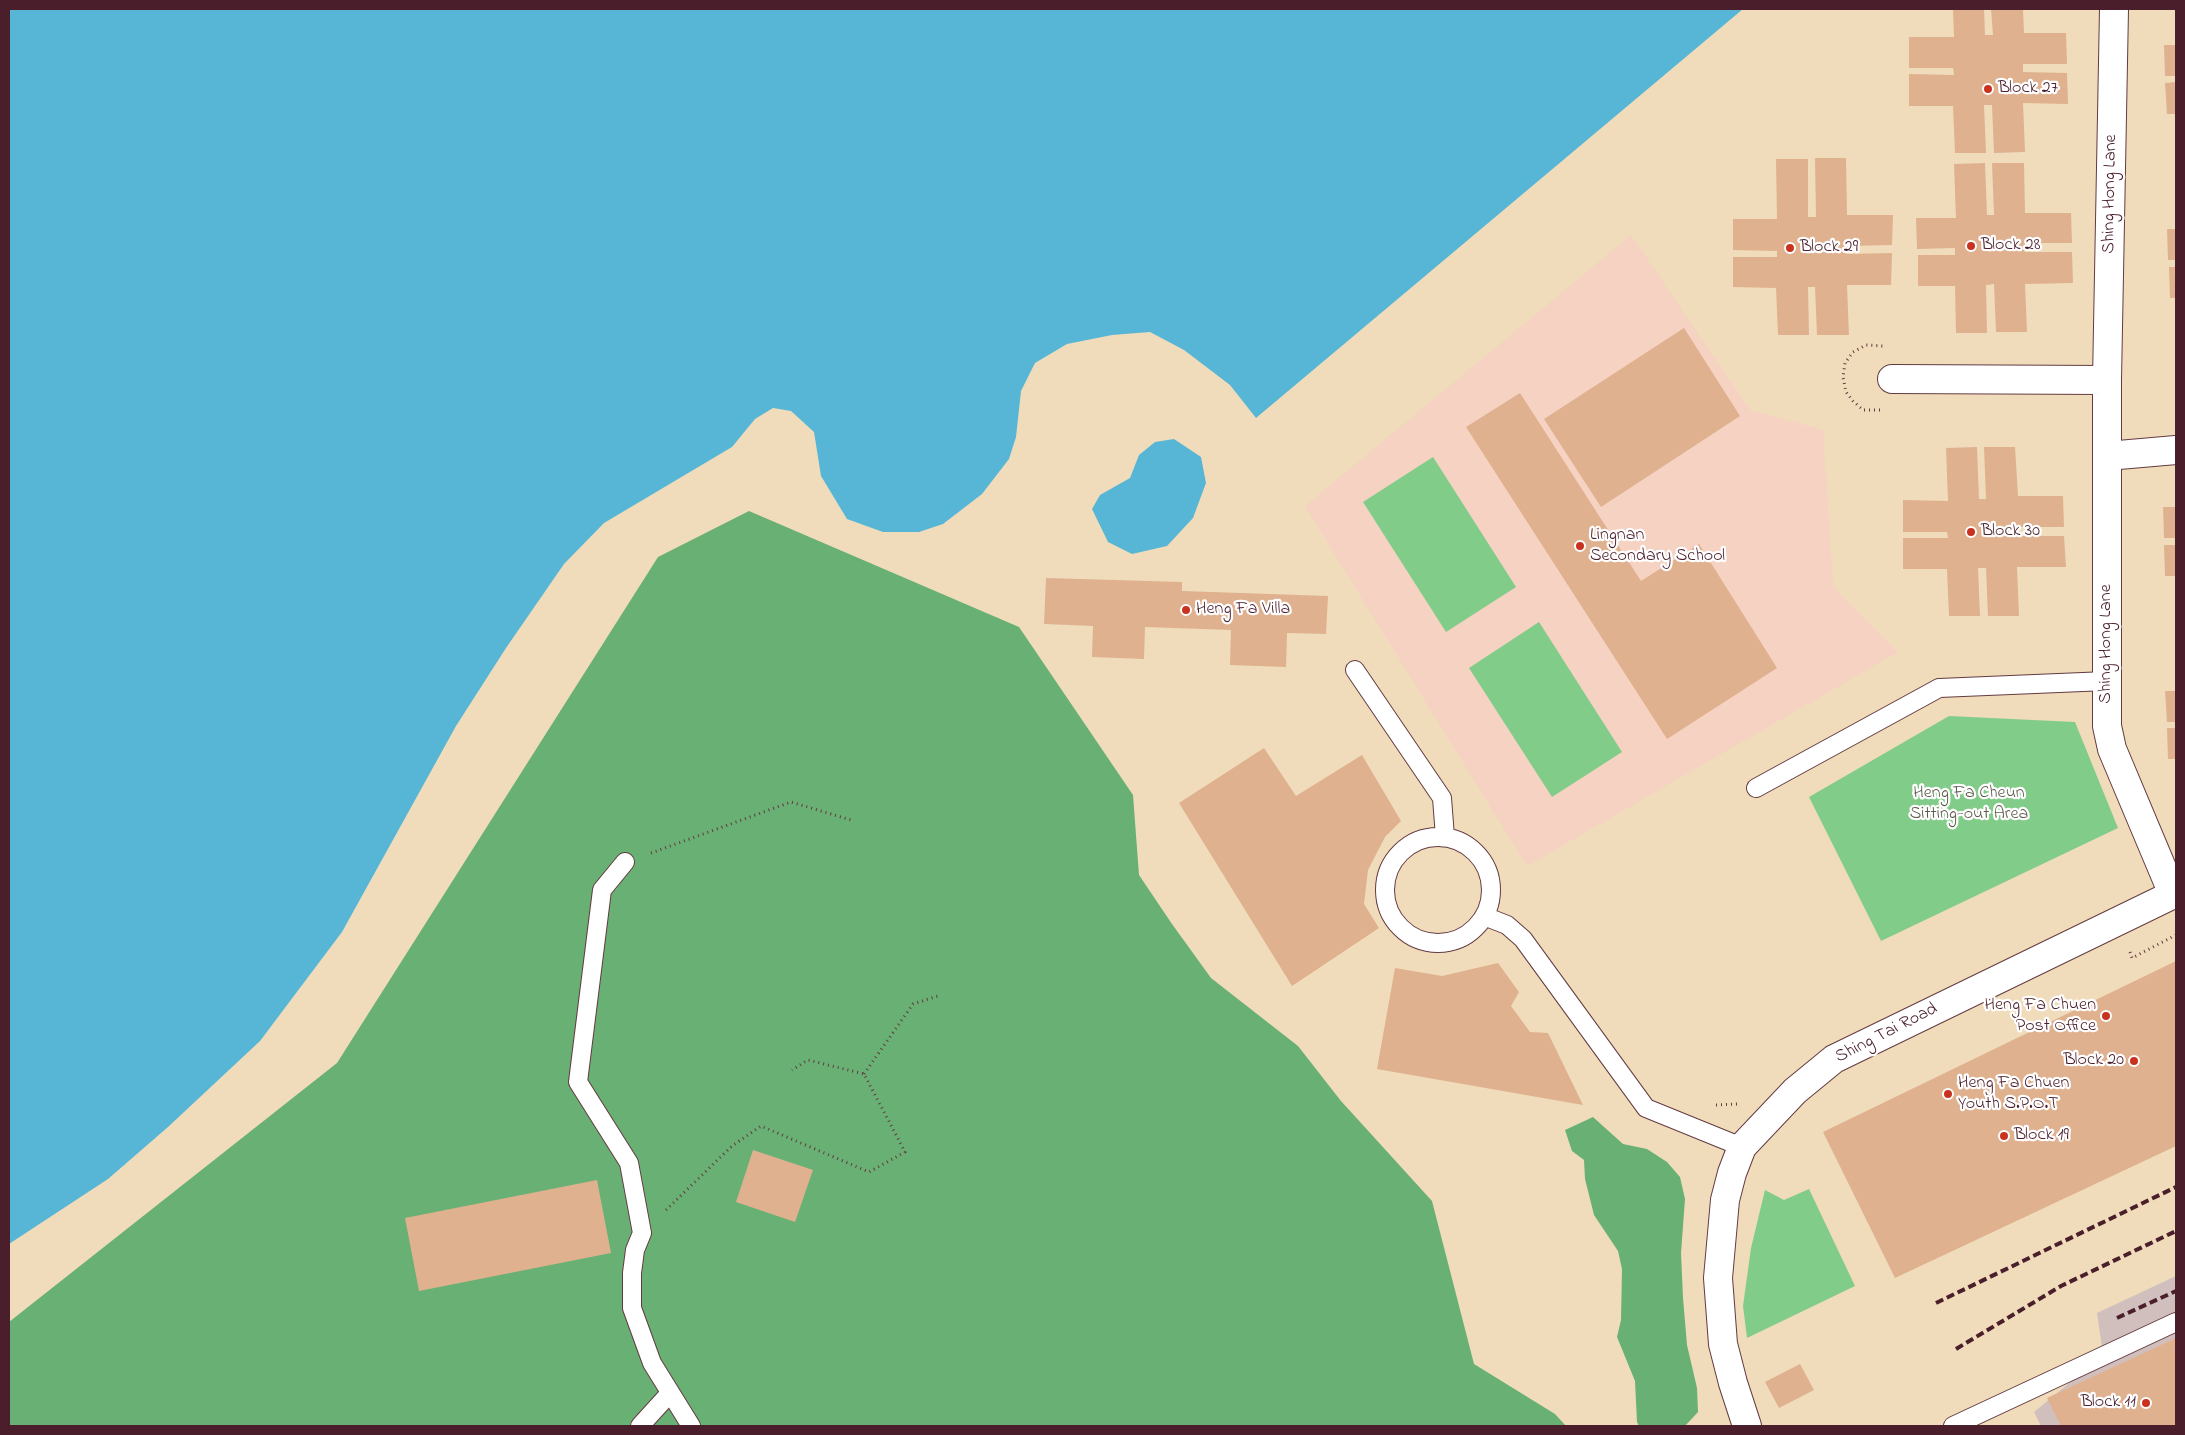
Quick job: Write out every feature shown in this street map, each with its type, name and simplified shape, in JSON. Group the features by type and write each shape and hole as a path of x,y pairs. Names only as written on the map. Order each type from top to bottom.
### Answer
{"street":[{"name":"Shing Hong Lane","path":"2114,9 2107,380 2107,726 2112,749 2175,893"},
{"path":"1892,379 2107,380"},
{"path":"2107,456 2176,450"},
{"name":"Shing Tai Road","path":"1747,1426 1733,1383 1724,1344 1718,1278 1725,1200 1732,1173 1742,1147 1795,1092 1834,1059 2175,893"}],"lane":[{"path":"1355,670 1442,798 1445,837"},
{"path":"1756,788 1939,688 2107,681"},
{"path":"1427,837 1445,837 1462,842 1476,852 1486,866 1491,883 1490,900 1484,916 1473,930 1458,939 1441,943 1423,941 1407,933 1395,921 1387,905 1384,888 1388,870 1397,855 1411,844 1427,837"},
{"path":"624,862 602,890 578,1082 629,1163 642,1233 635,1250 632,1273 632,1308 652,1363 691,1426"},
{"path":"1484,916 1507,925 1523,939 1646,1108 1742,1147"},
{"path":"1953,1426 2176,1322"},
{"path":"640,1426 670,1393"}],"path":[{"path":"624,862 791,802 851,820"},
{"path":"2132,958 2176,935"},
{"path":"864,1074 913,1004 941,995"},
{"path":"642,1233 732,1146 761,1126 869,1172 905,1152 864,1074 808,1060 792,1070"},
{"path":"1714,1105 1738,1104 1745,1101"}],"shaded area":[{"name":"Lingnan Secondary School","path":"1631,235 1750,410 1823,430 1833,587 1898,652 1527,866 1305,506"},
{"path":"2176,1276 2176,1426 2041,1426 2034,1412 2103,1355 2097,1313"}],"green space":[{"path":"1433,457 1516,587 1446,632 1363,502"},
{"path":"749,511 1019,627 1133,795 1139,875 1172,924 1211,978 1298,1046 1341,1101 1432,1201 1474,1364 1555,1414 1566,1426 9,1426 9,1322 337,1063 658,557"},
{"path":"1539,622 1622,752 1552,797 1469,668"},
{"name":"Heng Fa Cheun Sitting-out Area","path":"1949,716 2075,722 2118,828 1881,941 1809,797"},
{"path":"1593,1117 1623,1144 1647,1149 1667,1162 1680,1177 1685,1199 1681,1253 1683,1298 1687,1345 1697,1388 1698,1412 1685,1426 1639,1426 1637,1422 1635,1381 1617,1337 1621,1320 1622,1269 1618,1251 1594,1215 1585,1179 1584,1160 1572,1151 1565,1130"},
{"path":"1809,1189 1855,1286 1747,1338 1743,1306 1751,1248 1765,1190 1784,1200"}],"water":[{"path":"9,9 1743,9 1256,418 1230,385 1184,350 1150,332 1112,335 1067,344 1035,363 1021,391 1016,437 1009,459 982,494 943,524 919,532 883,532 847,519 821,476 814,432 791,411 773,408 755,419 732,447 604,523 564,564 506,648 456,726 342,932 260,1041 168,1127 108,1179 9,1244"},
{"path":"1174,439 1201,457 1206,483 1193,518 1167,546 1132,554 1108,542 1092,509 1100,495 1130,478 1139,455 1155,442"}],"building":[{"name":"Block 27","path":"1953,9 1984,9 1985,35 1993,35 1991,9 2023,9 2024,33 2066,33 2067,64 2023,64 2023,72 2067,73 2068,104 2023,103 2025,152 1994,153 1992,105 1984,105 1986,153 1955,153 1953,106 1909,106 1909,74 1954,75 1953,68 1909,68 1909,37 1954,37"},
{"path":"2164,45 2176,45 2176,76 2165,76"},
{"path":"2176,82 2176,114 2167,114 2165,83"},
{"name":"Block 29","path":"1815,158 1846,158 1847,215 1893,215 1892,245 1847,246 1847,254 1892,253 1891,285 1847,285 1849,335 1817,335 1815,287 1808,287 1809,335 1778,335 1776,288 1733,287 1733,257 1777,257 1777,251 1733,250 1733,219 1777,219 1776,159 1808,159 1808,217 1816,217"},
{"name":"Block 28","path":"1985,163 1987,215 1994,215 1992,163 2024,163 2025,213 2071,213 2072,243 2025,243 2025,252 2072,252 2073,283 2025,284 2027,332 1996,332 1994,284 1986,285 1987,333 1956,333 1955,286 1918,286 1918,255 1955,255 1955,248 1917,249 1916,218 1956,218 1954,164"},
{"path":"2167,229 2176,229 2176,260 2168,260"},
{"path":"2169,267 2176,267 2176,298 2170,298"},
{"path":"1684,328 1740,416 1601,507 1544,419"},
{"path":"1520,393 1641,581 1699,544 1777,668 1667,739 1466,427"},
{"name":"Block 30","path":"1977,447 1979,499 1986,499 1984,447 2015,447 2018,496 2063,496 2064,527 2017,527 2017,536 2064,536 2066,567 2017,567 2019,616 1988,616 1986,568 1978,568 1980,616 1949,616 1947,569 1903,569 1903,538 1948,538 1947,532 1903,532 1903,500 1948,501 1946,448"},
{"path":"2163,507 2176,507 2176,538 2164,538"},
{"path":"2164,545 2176,545 2176,576 2165,576"},
{"name":"Heng Fa Villa","path":"1046,578 1182,582 1182,591 1328,596 1326,634 1287,633 1286,667 1230,665 1231,630 1145,627 1144,659 1092,657 1093,626 1044,624"},
{"path":"2165,691 2176,691 2176,722 2167,722"},
{"path":"2167,728 2176,728 2176,759 2168,759"},
{"path":"1264,748 1296,796 1362,755 1401,821 1385,837 1368,870 1364,904 1379,928 1292,986 1179,803"},
{"path":"2176,961 2176,1146 1895,1278 1823,1132"},
{"path":"1498,963 1519,992 1511,1006 1530,1032 1548,1033 1583,1105 1377,1069 1395,968 1442,976"},
{"path":"753,1150 813,1170 795,1222 736,1202"},
{"path":"597,1180 611,1253 419,1291 405,1218"},
{"path":"2176,1338 2176,1426 2061,1426 2047,1398"},
{"path":"1800,1364 1814,1390 1779,1408 1765,1382"}],"railway":[{"path":"1936,1303 2176,1187"},
{"path":"1956,1349 2061,1286 2176,1231"},
{"path":"2117,1318 2176,1291"}],"place":[{"name":"Block 27","path":"1988,89"},
{"name":"Block 28","path":"1971,246"},
{"name":"Block 29","path":"1790,248"},
{"name":"Block 30","path":"1971,532"},
{"name":"Lingnan Secondary School","path":"1580,546"},
{"name":"Heng Fa Villa","path":"1186,610"},
{"name":"Heng Fa Chuen Post Office","path":"2106,1016"},
{"name":"Block 20","path":"2134,1061"},
{"name":"Heng Fa Chuen Youth S.P.O.T","path":"1948,1094"},
{"name":"Block 19","path":"2004,1136"},
{"name":"Block 11","path":"2146,1403"}]}
